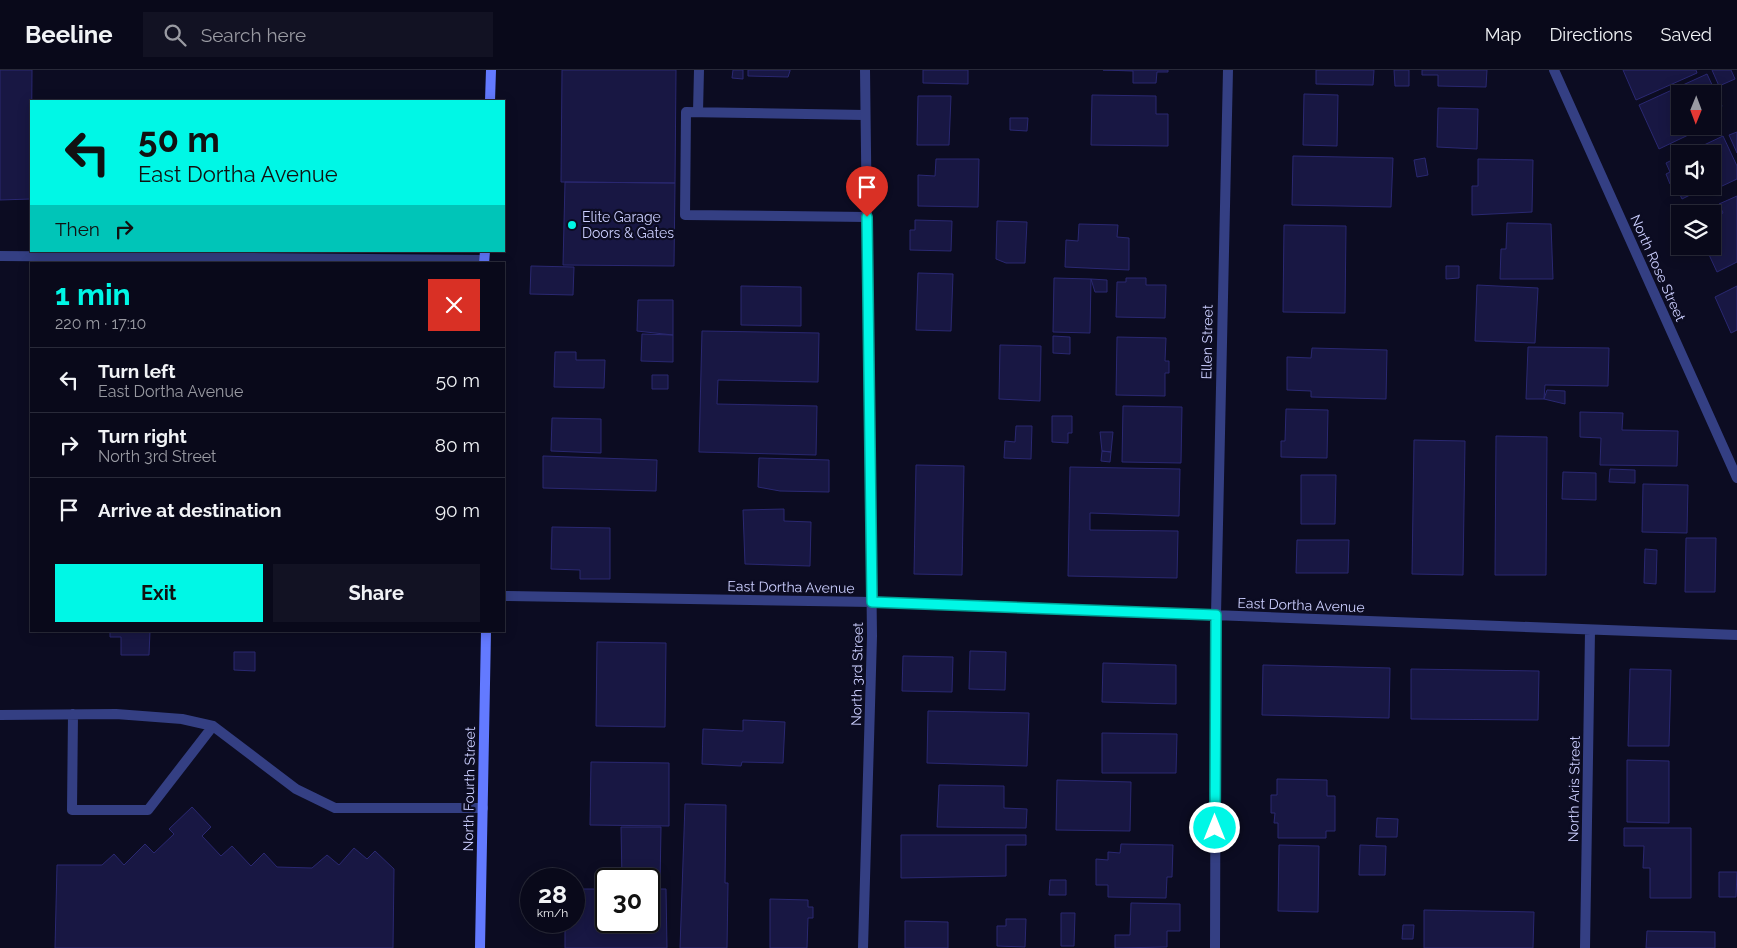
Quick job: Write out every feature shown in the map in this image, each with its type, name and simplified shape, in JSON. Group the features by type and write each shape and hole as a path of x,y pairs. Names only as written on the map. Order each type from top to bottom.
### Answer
{"main road":[{"path":"490,100 491,70"},
{"name":"North Fourth Street","path":"480,948 486,632"}],"street":[{"path":"698,112 699,70"},
{"name":"North 3rd Street","path":"863,948 872,602 865,70"},
{"name":"Ellen Street","path":"1215,948 1216,615 1228,70"},
{"name":"North Rose Street","path":"1554,70 1737,478"},
{"path":"865,115 686,112 685,215 867,217"},
{"path":"0,256 484,258"},
{"name":"East Dortha Avenue","path":"505,596 872,602 1590,631 1737,635"},
{"name":"North Aris Street","path":"1585,948 1590,631"},
{"path":"0,715 74,714 182,718 213,726 296,789 335,808 483,808"},
{"path":"74,714 72,810 148,810 213,726"}],"building":[{"path":"0,70 32,70 32,100 30,100 30,199 0,200"},
{"path":"562,70 676,70 675,183 561,182"},
{"path":"733,70 743,70 743,79 732,78"},
{"path":"748,70 790,71 788,77 748,76"},
{"path":"923,70 968,70 968,84 923,83"},
{"path":"1103,70 1168,70 1168,72 1157,72 1156,83 1133,83 1133,71"},
{"path":"1316,70 1374,70 1373,85 1316,84"},
{"path":"1394,70 1409,70 1409,86 1395,86"},
{"path":"1422,70 1487,70 1486,87 1438,86 1438,75 1422,75"},
{"path":"1623,70 1696,70 1697,73 1636,100"},
{"path":"1712,70 1731,70 1735,79 1719,85"},
{"path":"1707,74 1712,85 1683,85"},
{"path":"1671,90 1671,135 1688,135 1659,149 1639,105"},
{"path":"1304,94 1338,95 1337,146 1303,145"},
{"path":"1092,95 1156,96 1156,114 1168,114 1168,146 1091,145"},
{"path":"918,96 951,96 949,145 917,145"},
{"path":"1438,108 1478,109 1477,149 1437,147"},
{"path":"1010,118 1028,118 1027,131 1010,130"},
{"path":"1737,132 1737,153 1729,135"},
{"path":"1723,136 1737,166 1737,179 1721,187 1721,145 1704,145"},
{"path":"1293,156 1393,158 1391,207 1292,205"},
{"path":"1425,158 1428,175 1417,177 1414,160"},
{"path":"936,159 979,159 978,207 918,206 918,175 935,176"},
{"path":"1478,159 1533,160 1532,212 1472,215 1472,186 1478,186"},
{"path":"1671,160 1670,184 1666,174 1670,172 1666,163"},
{"path":"565,182 675,183 674,266 563,265"},
{"path":"1680,195 1690,195 1682,199"},
{"path":"1737,196 1737,262 1717,272 1709,255 1721,255 1721,214 1723,213 1719,204"},
{"path":"915,220 952,221 951,251 910,250 910,230 915,230"},
{"path":"997,221 1027,222 1025,263 1006,263 996,259"},
{"path":"1507,223 1551,224 1553,279 1500,279 1501,249 1506,249"},
{"path":"1079,224 1118,225 1117,237 1129,238 1129,270 1065,267 1066,240 1078,241"},
{"path":"1284,225 1346,226 1345,313 1283,312"},
{"path":"531,266 574,267 573,295 530,294"},
{"path":"1446,266 1459,266 1459,278 1446,279"},
{"path":"918,273 953,274 951,331 916,330"},
{"path":"1054,278 1091,279 1090,333 1053,332"},
{"path":"1126,278 1146,278 1146,285 1166,285 1165,318 1116,317 1117,282 1126,282"},
{"path":"1091,279 1107,280 1107,292 1095,292"},
{"path":"1477,285 1538,288 1535,343 1475,341"},
{"path":"741,286 801,287 801,326 741,325"},
{"path":"1737,286 1737,330 1731,333 1715,297"},
{"path":"638,300 673,300 673,335 637,331"},
{"path":"702,331 819,333 818,382 718,380 717,404 817,406 816,455 699,452"},
{"path":"642,334 673,335 673,362 641,361"},
{"path":"1053,336 1070,337 1070,354 1053,353"},
{"path":"1117,337 1166,338 1165,361 1169,361 1169,373 1165,373 1165,396 1116,395"},
{"path":"1000,345 1041,346 1040,401 999,399"},
{"path":"1528,347 1609,348 1608,386 1545,385 1544,399 1526,399"},
{"path":"1312,348 1387,350 1386,399 1311,397 1311,391 1287,390 1287,357 1311,358"},
{"path":"555,352 576,352 576,360 605,360 604,388 554,387"},
{"path":"652,375 668,375 668,389 652,389"},
{"path":"1547,390 1565,391 1565,404 1544,399"},
{"path":"1123,406 1182,407 1181,463 1122,462"},
{"path":"1286,409 1328,410 1327,458 1281,457 1281,441 1285,441"},
{"path":"1580,412 1623,413 1622,430 1678,431 1677,466 1600,465 1601,438 1580,437"},
{"path":"1052,416 1072,416 1072,433 1068,433 1068,443 1052,442"},
{"path":"552,418 601,419 601,453 551,451"},
{"path":"1016,426 1032,426 1031,459 1004,458 1005,441 1015,442"},
{"path":"1100,432 1113,432 1111,452 1102,451"},
{"path":"1496,436 1547,437 1546,575 1495,575"},
{"path":"1414,440 1465,441 1463,575 1412,574"},
{"path":"1102,451 1111,452 1110,462 1101,461"},
{"path":"543,456 657,460 656,491 543,488"},
{"path":"759,458 829,460 829,492 780,491 758,487"},
{"path":"916,465 964,466 962,575 914,574"},
{"path":"1070,467 1180,469 1179,516 1090,513 1090,530 1178,531 1177,578 1068,576"},
{"path":"1610,469 1635,470 1635,483 1609,482"},
{"path":"1563,472 1596,473 1596,500 1562,499"},
{"path":"1301,475 1336,475 1335,524 1301,524"},
{"path":"1643,484 1688,485 1687,533 1642,532"},
{"path":"784,509 784,521 811,522 810,566 745,564 743,510"},
{"path":"552,527 610,528 610,579 580,579 580,570 551,569"},
{"path":"1686,538 1716,538 1715,592 1685,592"},
{"path":"1297,540 1349,540 1348,573 1296,573"},
{"path":"1645,549 1657,550 1656,584 1644,583"},
{"path":"110,632 150,632 149,655 121,655 121,637 110,637"},
{"path":"597,642 666,643 665,727 596,726"},
{"path":"970,651 1006,652 1005,690 969,689"},
{"path":"234,652 255,652 255,671 234,670"},
{"path":"903,656 953,657 952,692 902,691"},
{"path":"1103,663 1176,665 1176,704 1102,702"},
{"path":"1263,665 1390,668 1389,718 1262,715"},
{"path":"1411,669 1539,671 1538,720 1411,719"},
{"path":"1630,669 1671,670 1669,746 1628,746"},
{"path":"928,711 1029,713 1027,766 927,763"},
{"path":"743,720 785,722 783,763 742,762 741,766 702,764 703,729 743,731"},
{"path":"1102,733 1177,734 1176,773 1102,773"},
{"path":"1627,760 1669,761 1669,823 1627,822"},
{"path":"591,762 669,763 669,826 590,825"},
{"path":"1277,779 1327,780 1327,796 1335,796 1335,831 1326,831 1326,838 1278,838 1278,823 1274,823 1275,813 1271,813 1271,795 1277,795"},
{"path":"1057,780 1131,782 1130,831 1056,830"},
{"path":"939,785 1004,786 1004,808 1027,809 1026,828 937,827"},
{"path":"685,804 726,805 725,883 728,883 727,948 680,948"},
{"path":"192,807 211,827 202,836 221,856 232,846 251,866 264,853 277,867 312,868 327,855 339,865 354,848 367,859 375,851 394,869 393,948 55,948 57,865 102,865 114,854 124,865 145,844 154,853 174,834 169,829"},
{"path":"1377,818 1398,819 1397,837 1376,837"},
{"path":"621,827 661,827 660,886 660,868 622,868"},
{"path":"1624,828 1691,828 1691,898 1650,898 1650,868 1643,868 1644,846 1624,846"},
{"path":"901,835 1026,835 1026,845 1006,845 1006,876 901,878"},
{"path":"1121,844 1173,845 1172,877 1167,877 1166,898 1108,897 1108,885 1096,885 1096,859 1108,860 1108,852 1120,853"},
{"path":"1279,845 1319,846 1318,912 1278,911"},
{"path":"1360,845 1386,846 1385,875 1359,875"},
{"path":"1719,872 1737,872 1736,897 1719,897"},
{"path":"1050,880 1066,880 1066,895 1049,895"},
{"path":"585,889 595,889 595,933 660,933 660,889 666,889 667,948 565,948 565,933 585,933"},
{"path":"770,899 808,900 808,907 813,907 813,918 808,918 807,948 770,948"},
{"path":"1131,903 1180,904 1180,931 1167,931 1167,947 1115,948 1115,935 1130,935"},
{"path":"1424,910 1534,912 1533,948 1424,948"},
{"path":"1061,913 1075,913 1074,946 1061,946"},
{"path":"1006,919 1026,919 1025,947 997,946 997,926 1006,926"},
{"path":"905,921 948,922 948,948 905,948"},
{"path":"1403,925 1414,925 1413,939 1402,939"},
{"path":"1647,931 1715,932 1715,948 1646,948"}],"place":[{"name":"Elite Garage Doors & Gates","path":"572,225"}],"route":[{"path":"867,217 872,602 1216,615 1215,828"}]}
